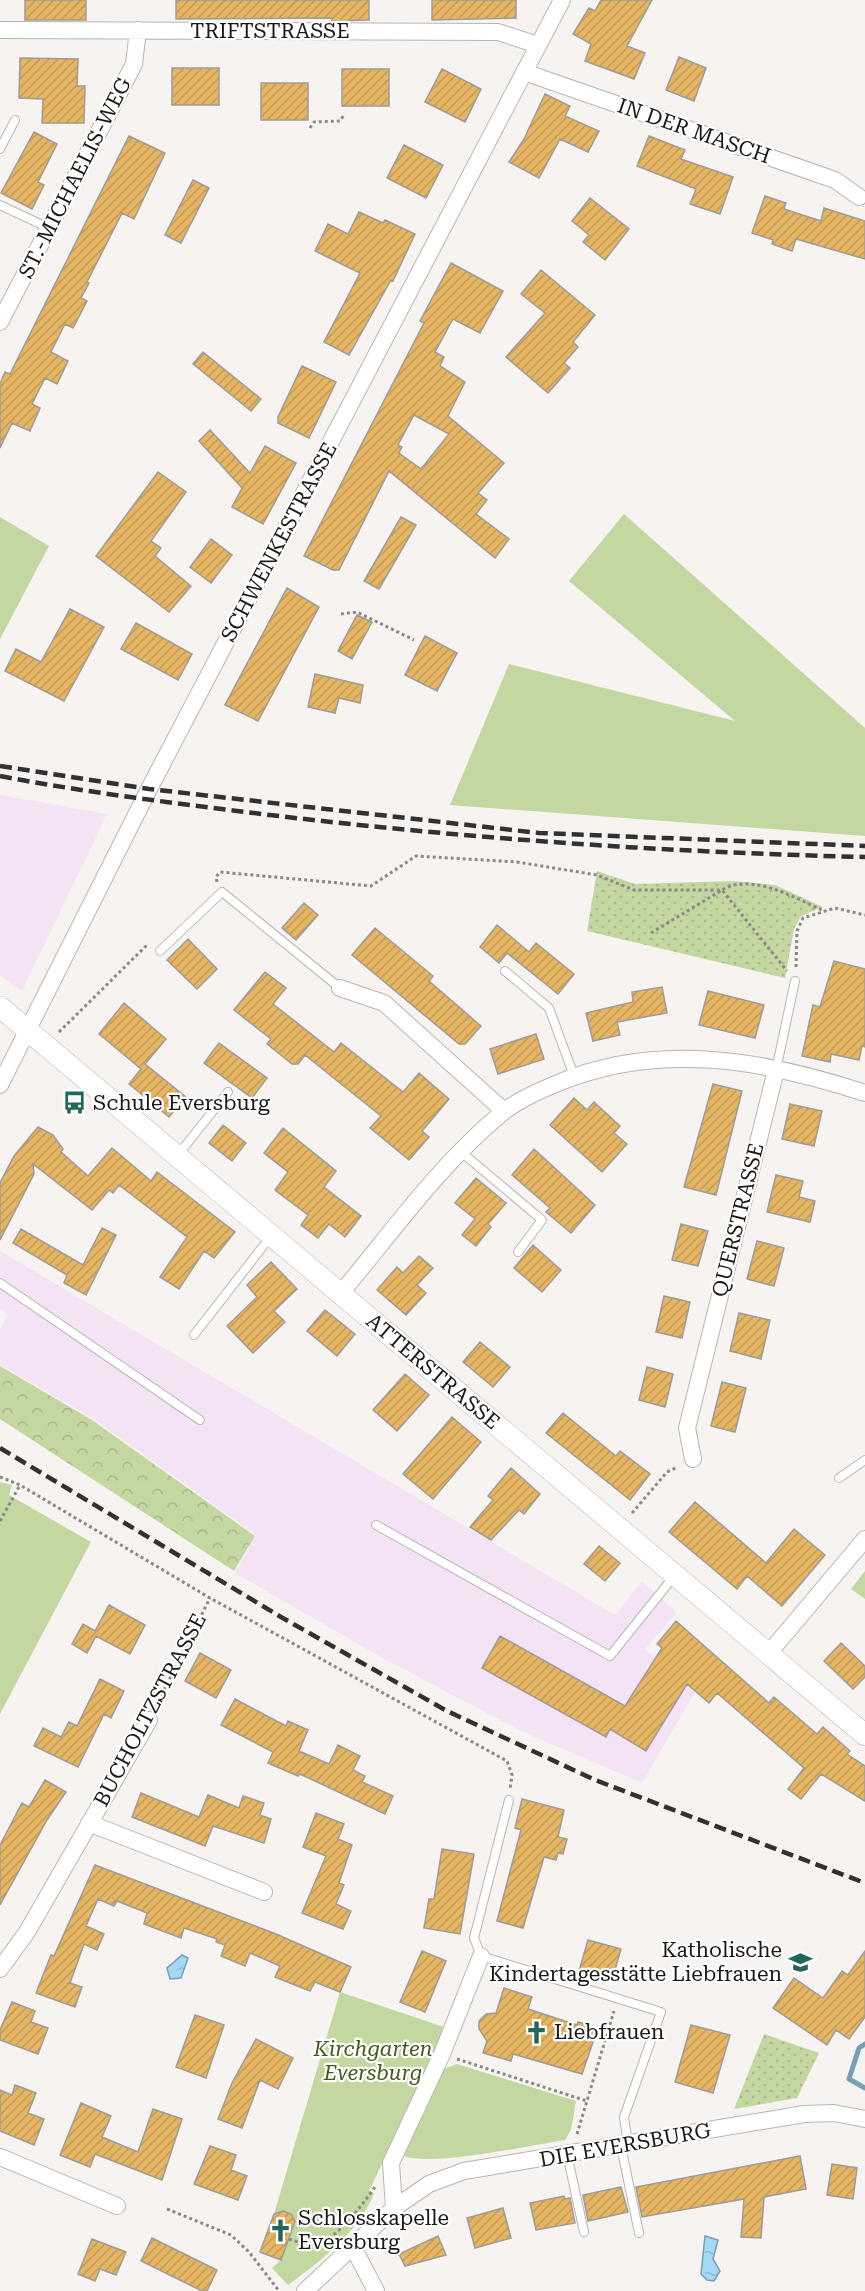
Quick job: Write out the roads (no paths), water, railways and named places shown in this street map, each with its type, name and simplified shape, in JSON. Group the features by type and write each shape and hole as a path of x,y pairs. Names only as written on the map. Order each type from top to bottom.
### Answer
{"street":[{"name":"SCHWENKESTRASSE","path":"0,1085 26,1029 395,316 562,0"},
{"name":"TRIFTSTRASSE","path":"0,30 498,32 538,45"},
{"name":"ST.-MICHAELIS-WEG","path":"0,322 134,64 138,30"},
{"name":"IN DER MASCH","path":"524,72 835,180 859,197"},
{"path":"340,988 384,1003 504,1111"},
{"name":"ATTERSTRASSE","path":"0,1007 620,1526 865,1735"},
{"path":"340,1293 459,1151 504,1111 574,1076 616,1064 658,1058 717,1058 776,1070 865,1093"},
{"name":"QUERSTRASSE","path":"693,1459 687,1428 776,1070"},
{"path":"768,1654 865,1539"},
{"name":"BUCHOLTZSTRASSE","path":"0,1969 27,1932 149,1720"},
{"name":"BUCHOLTZSTRASSE","path":"89,1822 264,1892"},
{"path":"394,2208 391,2163 441,2054 481,1956"},
{"name":"DIE EVERSBURG","path":"305,2291 394,2208 429,2184 464,2172 804,2114 834,2113 865,2119"},
{"path":"0,2157 117,2206"},
{"path":"353,2247 376,2291"}],"lane":[{"path":"0,149 15,120"},
{"path":"0,205 49,228"},
{"path":"160,951 222,892 340,988"},
{"path":"505,971 549,1008 574,1076"},
{"name":"QUERSTRASSE","path":"776,1070 795,981"},
{"path":"178,1156 228,1092"},
{"path":"459,1151 542,1220 518,1252"},
{"path":"194,1335 272,1235"},
{"path":"0,1283 200,1420"},
{"path":"838,1478 865,1460"},
{"path":"376,1525 610,1656 675,1574"},
{"path":"509,1800 474,1938 481,1956 661,2012 624,2117 625,2145 639,2233"},
{"path":"570,2154 584,2232"}],"water":[{"path":"182,1955 188,1958 181,1978 170,1979 167,1968"},
{"path":"705,2236 718,2240 713,2259 720,2271 714,2281 707,2280 701,2274"}],"waterway":[{"path":"865,2044 859,2048 849,2079 865,2088"}],"railway":[{"path":"0,766 149,789 539,833 865,846"},
{"path":"0,776 237,811 472,836 629,847 865,857"},
{"path":"0,1448 281,1617 447,1711 595,1780 865,1883"}],"place":[{"name":"Schule Eversburg","path":"75,1103"},
{"name":"Katholische Kindertagesstätte Liebfrauen","path":"800,1962"},
{"name":"Liebfrauen","path":"536,2032"},
{"name":"Schlosskapelle Eversburg","path":"280,2230"}],"park label":[{"name":"Kirchgarten Eversburg","path":"373,2061"}]}
